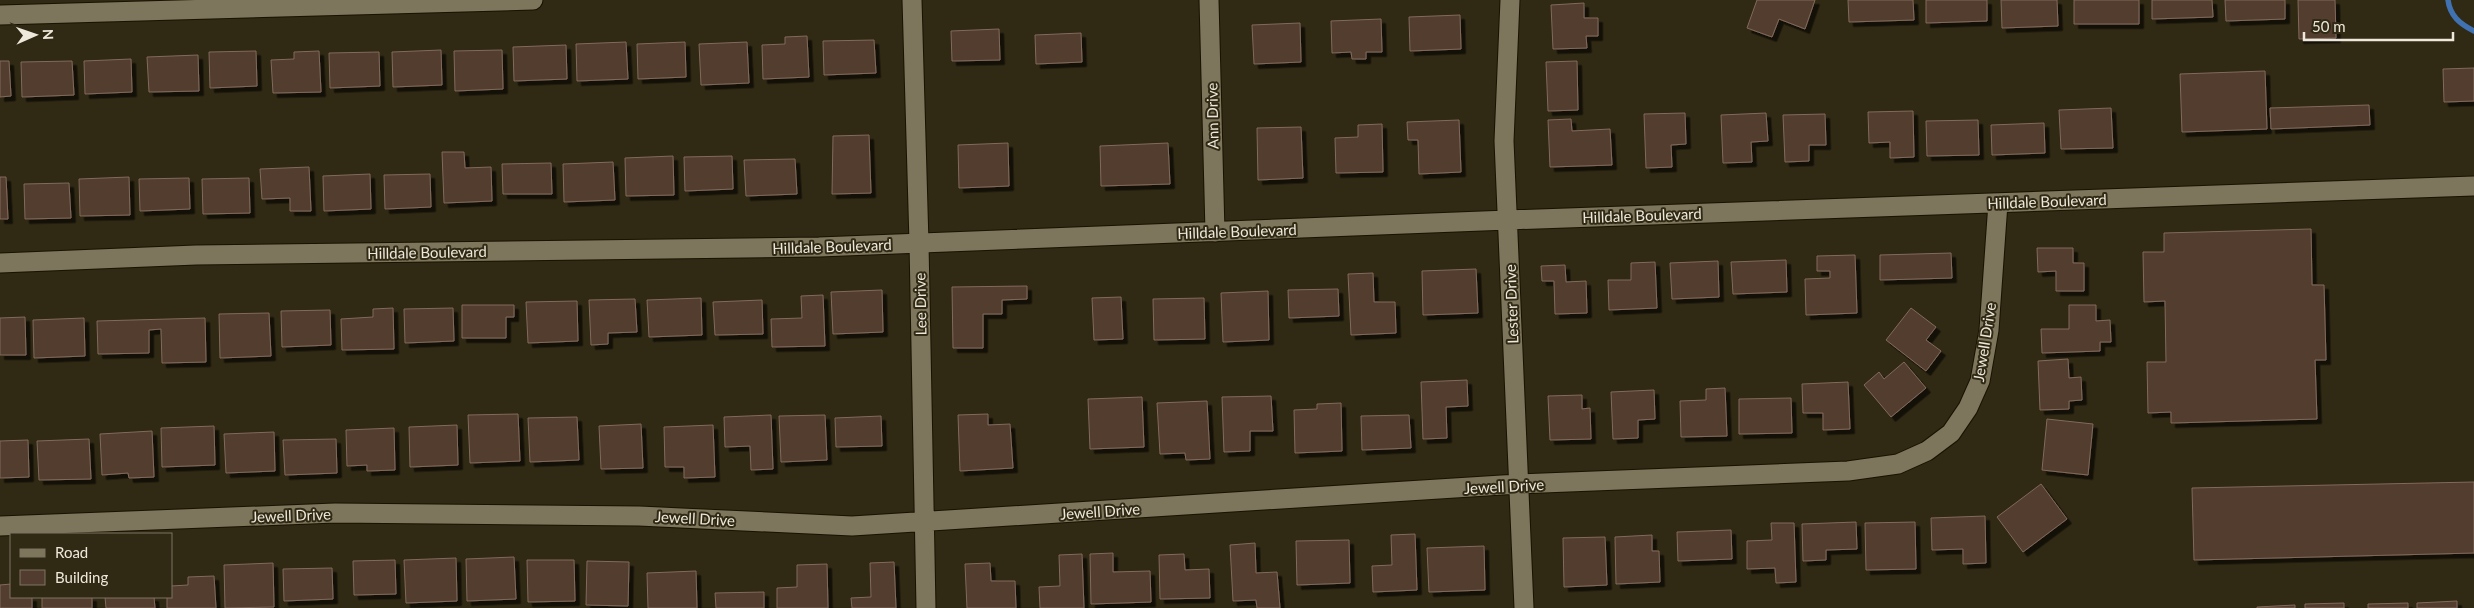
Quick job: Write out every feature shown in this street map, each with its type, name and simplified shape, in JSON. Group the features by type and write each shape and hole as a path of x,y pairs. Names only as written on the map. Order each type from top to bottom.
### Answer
{"street":[{"path":"0,15 533,0"},
{"name":"Lee Drive","path":"912,0 926,608"},
{"name":"Ann Drive","path":"1209,0 1215,232"},
{"name":"Lester Drive","path":"1510,0 1504,140 1524,608"},
{"name":"Hilldale Boulevard","path":"0,263 196,255 819,247 1508,220 2474,186"},
{"name":"Jewell Drive","path":"0,526 335,513 639,516 852,526 924,523 1518,484 1848,471 1898,464 1927,451 1951,433 1968,408 1980,381 1989,330 1998,203"}],"building":[{"path":"1757,0 1815,0 1805,29 1779,19 1772,37 1747,28"},
{"path":"1848,0 1913,0 1914,20 1849,22"},
{"path":"1926,0 1987,0 1987,21 1926,23"},
{"path":"2001,0 2057,0 2058,26 2002,28"},
{"path":"2074,0 2139,0 2139,24 2074,24"},
{"path":"2152,0 2212,0 2213,17 2152,19"},
{"path":"2225,0 2285,0 2285,19 2226,21"},
{"path":"2298,0 2335,0 2336,38 2299,39"},
{"path":"1584,3 1584,18 1598,18 1598,36 1586,36 1587,48 1553,49 1551,5"},
{"path":"1460,15 1461,49 1410,51 1409,17"},
{"path":"1381,19 1382,52 1366,52 1366,59 1352,59 1351,52 1332,53 1331,21"},
{"path":"1300,23 1301,62 1254,64 1252,25"},
{"path":"999,29 1000,60 952,61 951,31"},
{"path":"1081,33 1082,62 1036,64 1035,35"},
{"path":"807,36 809,77 763,79 762,45 785,44 785,37"},
{"path":"874,40 876,73 824,75 823,41"},
{"path":"626,42 628,79 577,81 576,44"},
{"path":"685,42 686,77 638,79 637,44"},
{"path":"747,42 749,83 701,85 699,44"},
{"path":"566,45 567,79 514,81 513,47"},
{"path":"441,50 442,85 393,87 392,52"},
{"path":"502,50 503,89 455,91 454,51"},
{"path":"256,51 257,86 210,88 209,52"},
{"path":"319,51 321,92 273,93 271,60 294,59 294,52"},
{"path":"379,52 380,86 330,88 329,53"},
{"path":"198,55 199,91 149,92 147,57"},
{"path":"131,59 132,92 85,94 84,61"},
{"path":"0,61 9,61 11,96 0,97"},
{"path":"72,61 74,95 22,97 21,62"},
{"path":"1577,61 1578,110 1548,111 1546,62"},
{"path":"2474,68 2474,101 2444,102 2443,69"},
{"path":"2265,71 2267,129 2182,132 2180,74"},
{"path":"2369,105 2370,125 2271,129 2270,108"},
{"path":"2111,108 2113,148 2061,149 2059,110"},
{"path":"1913,111 1914,157 1890,158 1890,142 1869,143 1868,112"},
{"path":"1685,113 1686,144 1671,145 1672,167 1646,168 1644,114"},
{"path":"1766,113 1768,141 1751,142 1752,162 1723,163 1721,115"},
{"path":"1825,114 1826,145 1809,145 1809,161 1785,162 1783,115"},
{"path":"1571,119 1572,131 1610,129 1612,165 1550,167 1548,120"},
{"path":"1459,120 1461,172 1419,174 1418,140 1408,140 1407,122"},
{"path":"1978,120 1979,155 1927,156 1926,121"},
{"path":"2044,123 2045,153 1992,155 1991,125"},
{"path":"1382,124 1383,172 1336,173 1335,138 1358,137 1358,125"},
{"path":"1301,127 1303,178 1258,180 1257,128"},
{"path":"869,135 871,193 832,194 833,136"},
{"path":"1008,143 1009,186 959,188 958,145"},
{"path":"1168,143 1170,184 1101,186 1100,146"},
{"path":"442,152 464,152 465,168 491,167 492,201 444,203"},
{"path":"673,156 674,195 626,196 625,158"},
{"path":"732,156 733,189 685,191 684,157"},
{"path":"795,159 797,194 746,196 744,160"},
{"path":"613,162 615,200 564,202 563,164"},
{"path":"551,163 552,194 503,194 502,164"},
{"path":"309,167 311,211 290,211 290,198 262,199 260,169"},
{"path":"370,174 371,209 324,211 323,176"},
{"path":"430,174 431,207 385,209 384,175"},
{"path":"0,177 6,177 8,219 0,219"},
{"path":"129,177 130,215 80,216 79,179"},
{"path":"189,178 190,209 140,211 139,179"},
{"path":"249,178 250,213 203,214 202,179"},
{"path":"69,183 71,218 25,219 24,184"},
{"path":"2311,229 2312,285 2324,285 2326,360 2315,360 2317,419 2171,423 2171,412 2148,413 2147,362 2166,362 2165,301 2144,302 2143,252 2164,252 2164,233"},
{"path":"2037,248 2073,248 2073,263 2084,263 2084,291 2056,291 2056,271 2038,272"},
{"path":"1951,253 1952,278 1880,280 1880,255"},
{"path":"1855,255 1857,313 1806,315 1805,279 1830,278 1830,271 1817,271 1817,256"},
{"path":"1786,260 1787,292 1733,294 1731,262"},
{"path":"1718,261 1719,297 1672,299 1670,263"},
{"path":"1655,262 1657,308 1609,310 1608,280 1631,280 1631,263"},
{"path":"1565,265 1566,282 1586,281 1587,313 1555,314 1554,281 1542,281 1541,266"},
{"path":"1476,269 1478,313 1423,315 1422,271"},
{"path":"1373,273 1374,302 1395,302 1396,333 1351,335 1348,274"},
{"path":"1027,286 1027,299 1002,300 1002,314 983,314 983,348 953,348 952,287"},
{"path":"1338,289 1339,316 1289,318 1288,290"},
{"path":"882,290 883,332 833,334 831,292"},
{"path":"1268,291 1269,340 1223,342 1221,293"},
{"path":"823,295 825,346 772,347 771,319 802,318 801,296"},
{"path":"1121,297 1123,339 1094,340 1092,298"},
{"path":"701,298 702,335 649,337 647,300"},
{"path":"1204,298 1205,339 1154,340 1153,299"},
{"path":"635,299 637,332 608,333 608,344 591,345 589,300"},
{"path":"762,300 763,334 715,335 713,302"},
{"path":"577,301 578,341 528,343 526,302"},
{"path":"462,305 514,305 514,317 506,317 506,338 462,338"},
{"path":"2069,305 2096,305 2096,321 2110,320 2111,342 2100,342 2100,351 2042,353 2041,329 2069,329"},
{"path":"393,308 394,349 342,350 341,319 373,317 373,309"},
{"path":"453,308 454,341 405,343 404,309"},
{"path":"1911,308 1936,327 1926,340 1941,351 1926,371 1886,340"},
{"path":"330,310 331,345 282,347 281,311"},
{"path":"269,313 271,356 220,358 219,314"},
{"path":"25,317 26,355 0,355 0,318"},
{"path":"84,318 85,356 34,358 33,320"},
{"path":"205,318 206,362 162,363 161,329 149,330 149,353 98,354 97,321"},
{"path":"2068,359 2069,378 2081,377 2082,400 2069,401 2069,409 2040,410 2038,361"},
{"path":"1904,362 1926,388 1891,417 1864,385 1879,372 1884,379"},
{"path":"1467,380 1468,406 1446,407 1447,438 1423,439 1421,382"},
{"path":"1848,382 1850,429 1823,430 1823,413 1803,413 1802,384"},
{"path":"1725,388 1727,436 1681,437 1680,401 1706,400 1706,389"},
{"path":"1654,390 1655,419 1638,420 1638,438 1613,439 1611,392"},
{"path":"1582,395 1582,409 1590,408 1591,439 1550,440 1548,396"},
{"path":"1271,396 1273,431 1250,431 1250,451 1224,452 1222,397"},
{"path":"1142,397 1144,447 1090,449 1088,399"},
{"path":"1791,398 1792,433 1739,434 1739,399"},
{"path":"1207,401 1210,459 1186,460 1185,453 1160,454 1157,403"},
{"path":"1341,403 1342,451 1295,453 1294,410 1317,409 1317,404"},
{"path":"518,414 520,461 470,463 468,415"},
{"path":"988,414 988,425 1010,424 1013,468 960,471 958,415"},
{"path":"771,415 773,469 751,470 750,446 725,447 724,417"},
{"path":"825,415 827,460 781,462 779,416"},
{"path":"1409,415 1411,448 1362,450 1361,416"},
{"path":"881,416 882,446 836,447 835,418"},
{"path":"577,417 579,460 530,462 528,418"},
{"path":"2047,419 2093,424 2088,475 2042,470"},
{"path":"641,424 643,468 601,469 599,426"},
{"path":"457,425 458,465 410,467 409,427"},
{"path":"713,425 715,477 684,478 684,467 665,467 664,427"},
{"path":"214,426 215,465 162,467 161,428"},
{"path":"394,428 395,470 367,471 367,465 347,466 346,430"},
{"path":"152,431 154,477 129,478 128,473 102,475 100,434"},
{"path":"274,432 275,471 226,473 224,434"},
{"path":"89,439 91,479 39,480 37,441"},
{"path":"336,439 337,473 285,475 283,440"},
{"path":"28,440 29,477 0,478 0,441"},
{"path":"2474,482 2474,553 2194,560 2192,488"},
{"path":"2041,484 2067,519 2023,552 1997,517"},
{"path":"1985,516 1986,563 1963,564 1963,549 1932,550 1931,518"},
{"path":"1856,522 1857,549 1826,550 1826,560 1803,561 1802,524"},
{"path":"1915,522 1916,569 1866,570 1865,523"},
{"path":"1771,523 1794,523 1796,582 1776,583 1775,568 1747,569 1747,541 1772,540"},
{"path":"1731,530 1732,559 1678,561 1677,532"},
{"path":"1415,534 1417,590 1373,592 1372,566 1392,565 1391,535"},
{"path":"1652,535 1652,551 1659,551 1660,582 1616,584 1615,537"},
{"path":"1605,537 1607,585 1564,587 1563,538"},
{"path":"1349,540 1350,583 1297,585 1296,541"},
{"path":"1255,543 1256,573 1277,572 1280,608 1257,608 1256,600 1233,601 1230,545"},
{"path":"1484,546 1485,590 1429,592 1427,548"},
{"path":"1113,553 1113,572 1150,571 1151,602 1091,604 1090,554"},
{"path":"1082,554 1084,608 1040,608 1039,587 1060,586 1059,555"},
{"path":"1184,554 1185,570 1209,569 1210,598 1160,599 1159,555"},
{"path":"514,557 516,599 467,601 466,559"},
{"path":"456,558 457,601 406,603 404,560"},
{"path":"395,560 396,594 354,595 353,561"},
{"path":"527,560 574,560 575,601 528,602"},
{"path":"587,561 629,562 628,606 586,605"},
{"path":"894,562 896,608 852,608 851,598 871,597 870,563"},
{"path":"273,563 274,607 225,608 224,565"},
{"path":"990,563 991,581 1015,581 1016,608 967,608 965,564"},
{"path":"827,564 828,608 777,608 777,588 797,587 797,565"},
{"path":"332,568 333,599 284,601 283,569"},
{"path":"696,571 697,608 648,608 647,573"},
{"path":"214,576 216,608 167,608 167,598 172,598 172,586 188,585 188,577"},
{"path":"10,584 10,598 32,598 32,608 0,608 0,585"},
{"path":"764,592 764,608 716,608 715,593"},
{"path":"42,598 92,598 92,608 42,608"},
{"path":"105,598 154,598 155,608 106,608"},
{"path":"2457,601 2457,608 2417,608 2417,603"},
{"path":"2344,603 2344,608 2305,608 2305,604"},
{"path":"2408,603 2408,608 2368,608 2368,604"},
{"path":"2295,605 2295,608 2257,608 2257,607"}],"waterway":[{"path":"2448,0 2451,11 2456,19 2474,31"}]}
